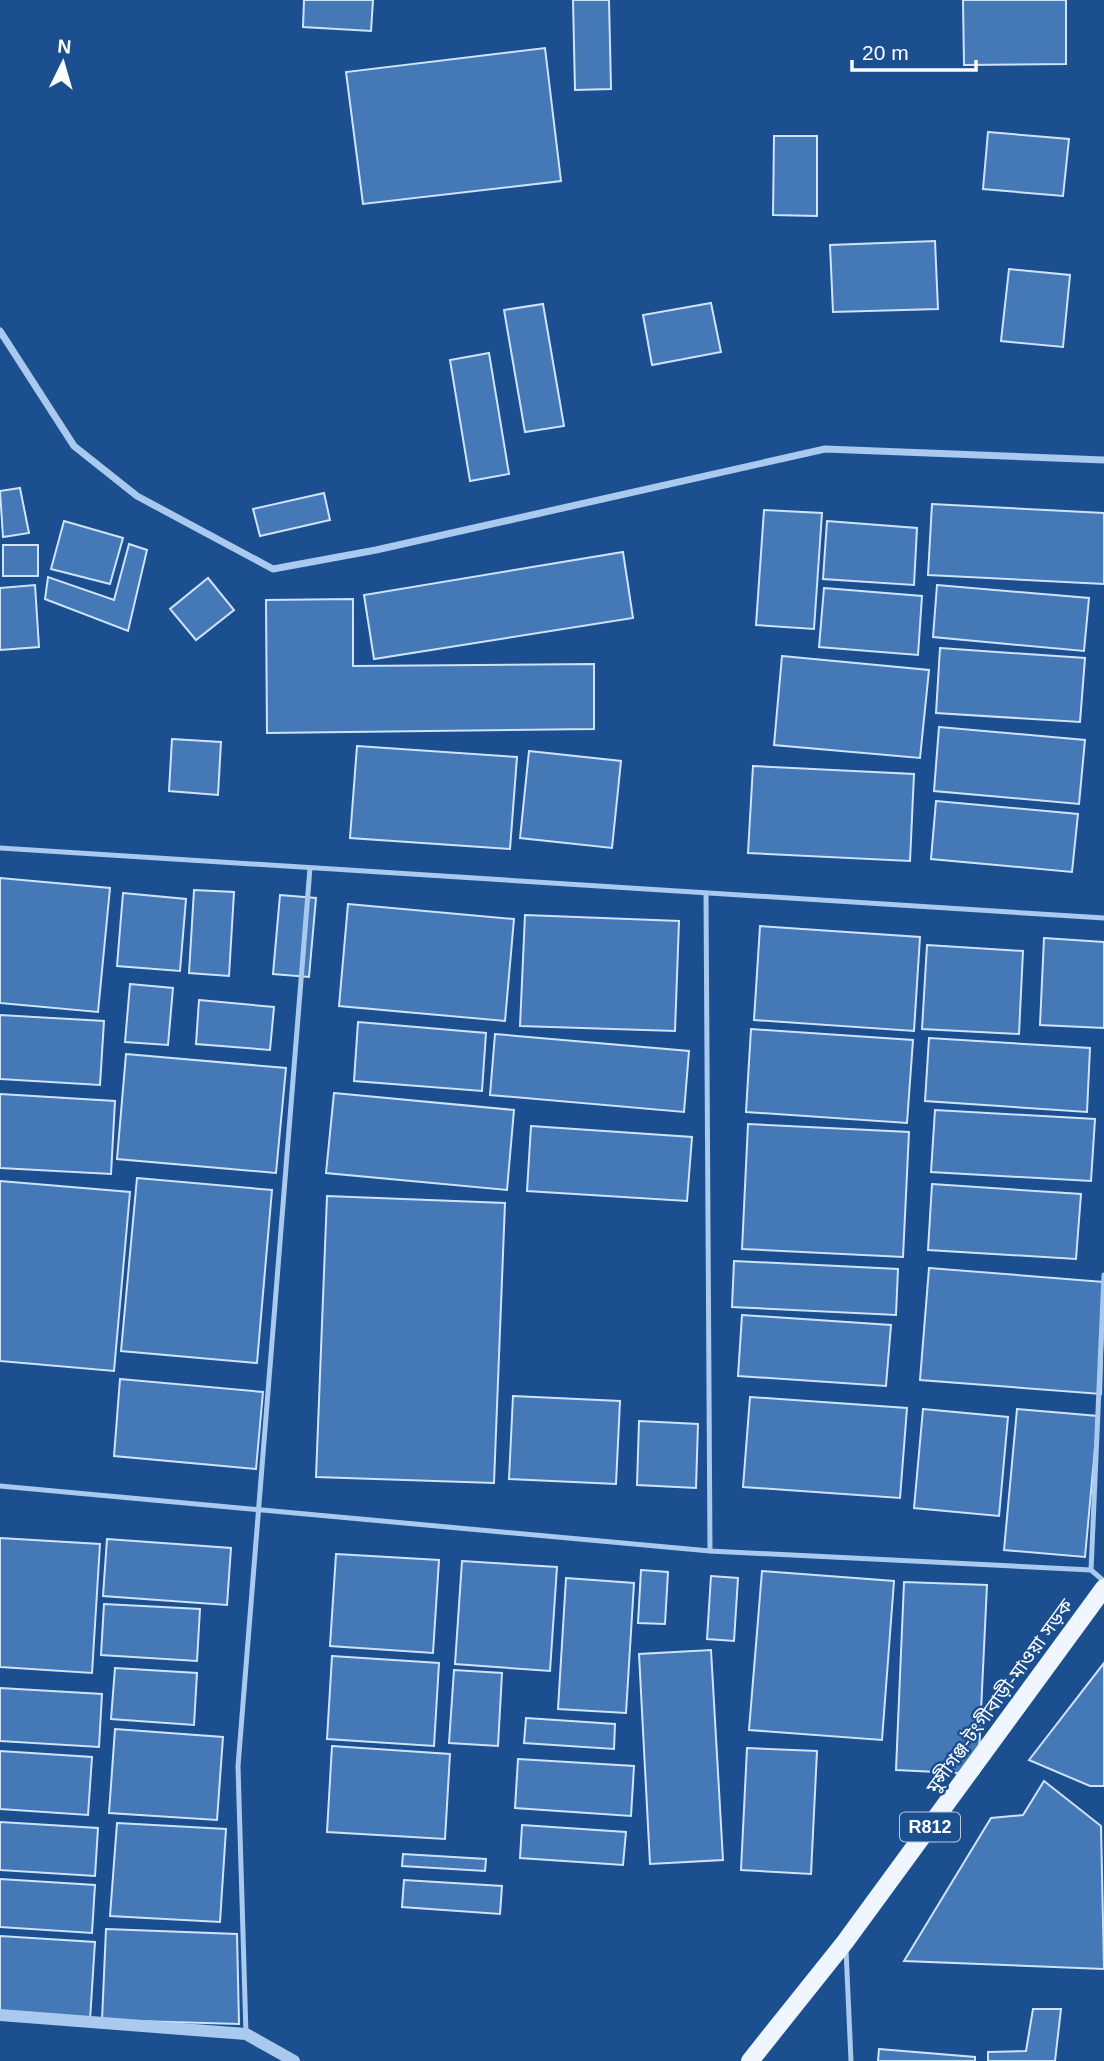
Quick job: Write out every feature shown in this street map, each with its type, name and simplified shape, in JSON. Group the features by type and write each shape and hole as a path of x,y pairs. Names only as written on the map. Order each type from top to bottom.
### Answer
{"main road":[{"name":"মুন্সীগঞ্জ-টংগীবাড়ী-মাওয়া সড়ক","path":"750,2061 845,1942 1104,1588"}],"street":[{"path":"0,331 74,446 137,496 273,569 389,547 825,449 1104,460"},
{"path":"0,2015 246,2034 294,2061"}],"lane":[{"path":"0,848 1104,918"},
{"path":"246,2034 238,1766 310,868"},
{"path":"706,893 710,1551"},
{"path":"1091,1570 1104,1275"},
{"path":"0,1486 710,1551 1091,1570 1104,1581"},
{"path":"845,1942 851,2061"}],"building":[{"path":"304,0 373,0 371,31 303,27"},
{"path":"573,0 609,0 611,89 575,90"},
{"path":"963,0 1066,0 1066,64 964,65"},
{"path":"545,48 561,181 363,204 346,72"},
{"path":"988,132 1069,139 1063,196 983,189"},
{"path":"774,136 817,136 817,216 773,215"},
{"path":"935,241 938,309 833,312 830,245"},
{"path":"1009,269 1070,275 1063,347 1001,341"},
{"path":"711,303 721,352 652,365 643,315"},
{"path":"543,304 564,426 525,432 504,310"},
{"path":"489,353 509,474 470,481 450,360"},
{"path":"20,488 29,533 3,537 0,491"},
{"path":"324,493 330,520 260,536 253,509"},
{"path":"932,504 1104,513 1104,584 928,575"},
{"path":"764,510 822,513 814,629 756,625"},
{"path":"64,521 123,538 110,584 51,569"},
{"path":"827,521 917,528 914,585 823,579"},
{"path":"129,544 147,550 128,631 45,599 48,577 114,600"},
{"path":"3,545 38,545 38,576 3,576"},
{"path":"623,552 633,618 374,659 364,595"},
{"path":"208,578 234,610 196,640 170,609"},
{"path":"35,585 39,647 0,650 0,588"},
{"path":"937,585 1089,598 1084,651 933,637"},
{"path":"824,588 922,596 918,655 819,647"},
{"path":"353,599 353,666 594,664 594,729 267,733 266,600"},
{"path":"940,648 1085,658 1080,722 936,713"},
{"path":"782,656 929,670 920,758 774,745"},
{"path":"939,727 1085,740 1079,804 934,791"},
{"path":"172,739 221,742 218,795 169,791"},
{"path":"357,746 517,757 510,849 350,838"},
{"path":"529,751 621,761 612,848 520,838"},
{"path":"753,766 914,774 910,861 748,853"},
{"path":"936,801 1078,814 1072,872 931,859"},
{"path":"0,878 110,888 98,1012 0,1003"},
{"path":"194,890 234,892 229,976 189,973"},
{"path":"123,893 186,899 180,971 117,966"},
{"path":"280,895 316,898 309,977 273,974"},
{"path":"348,904 514,919 505,1021 339,1006"},
{"path":"525,915 679,921 675,1031 520,1026"},
{"path":"760,926 920,937 914,1031 754,1020"},
{"path":"1044,938 1104,942 1104,1028 1040,1025"},
{"path":"927,945 1023,951 1019,1034 922,1029"},
{"path":"130,984 173,988 168,1045 125,1042"},
{"path":"199,1000 274,1007 270,1050 196,1044"},
{"path":"0,1015 104,1021 100,1085 0,1079"},
{"path":"358,1022 486,1033 482,1091 354,1081"},
{"path":"751,1029 913,1040 907,1123 746,1112"},
{"path":"495,1034 689,1051 684,1112 490,1095"},
{"path":"929,1038 1090,1048 1087,1112 925,1101"},
{"path":"126,1054 286,1068 276,1173 117,1159"},
{"path":"334,1093 514,1110 507,1190 326,1173"},
{"path":"0,1094 115,1101 111,1174 0,1168"},
{"path":"935,1110 1095,1119 1091,1181 931,1172"},
{"path":"748,1124 909,1132 903,1257 742,1249"},
{"path":"531,1126 692,1137 687,1201 527,1191"},
{"path":"137,1178 272,1190 257,1363 121,1351"},
{"path":"0,1181 130,1192 114,1371 0,1361"},
{"path":"932,1184 1081,1194 1076,1259 928,1250"},
{"path":"327,1196 505,1203 494,1483 316,1477"},
{"path":"734,1261 898,1269 896,1315 732,1307"},
{"path":"929,1268 1104,1282 1101,1394 920,1380"},
{"path":"742,1315 891,1325 886,1386 738,1376"},
{"path":"120,1379 263,1392 256,1469 114,1456"},
{"path":"513,1396 620,1401 616,1484 509,1479"},
{"path":"750,1397 907,1408 900,1498 743,1487"},
{"path":"923,1409 1008,1417 999,1516 914,1508"},
{"path":"1017,1409 1098,1416 1085,1557 1004,1550"},
{"path":"639,1421 698,1424 696,1488 637,1485"},
{"path":"0,1538 100,1544 92,1673 0,1667"},
{"path":"107,1539 231,1548 227,1605 103,1596"},
{"path":"336,1554 439,1560 433,1653 330,1646"},
{"path":"462,1561 557,1567 550,1671 455,1664"},
{"path":"641,1570 668,1572 665,1624 638,1623"},
{"path":"762,1571 894,1581 882,1740 749,1730"},
{"path":"711,1576 738,1578 734,1641 707,1639"},
{"path":"566,1578 634,1583 626,1713 558,1709"},
{"path":"904,1582 987,1585 978,1774 896,1770"},
{"path":"104,1604 200,1609 197,1661 101,1655"},
{"path":"711,1650 723,1860 650,1864 639,1654"},
{"path":"332,1656 439,1663 434,1746 327,1739"},
{"path":"1104,1663 1104,1786 1090,1786 1029,1760"},
{"path":"115,1668 197,1673 194,1725 111,1719"},
{"path":"454,1670 502,1673 498,1746 449,1743"},
{"path":"0,1688 102,1694 99,1747 0,1741"},
{"path":"526,1718 615,1724 614,1749 524,1743"},
{"path":"115,1729 223,1737 217,1820 109,1813"},
{"path":"332,1746 450,1754 445,1839 327,1832"},
{"path":"747,1748 817,1751 811,1874 741,1870"},
{"path":"0,1751 92,1757 88,1815 0,1809"},
{"path":"518,1759 634,1766 631,1816 515,1808"},
{"path":"1044,1781 1101,1826 1104,1969 904,1961 991,1818 1023,1815"},
{"path":"0,1822 98,1828 95,1876 0,1870"},
{"path":"117,1823 226,1829 220,1922 110,1916"},
{"path":"522,1825 626,1832 623,1865 520,1858"},
{"path":"403,1854 486,1859 485,1871 402,1866"},
{"path":"0,1879 95,1885 92,1933 0,1927"},
{"path":"404,1880 502,1886 500,1914 402,1907"},
{"path":"106,1929 237,1934 239,2024 102,2020"},
{"path":"0,1936 95,1942 90,2020 0,2013"},
{"path":"1033,2009 1061,2009 1055,2061 988,2061 988,2052 1026,2051"},
{"path":"879,2049 975,2057 975,2061 878,2061"}]}
